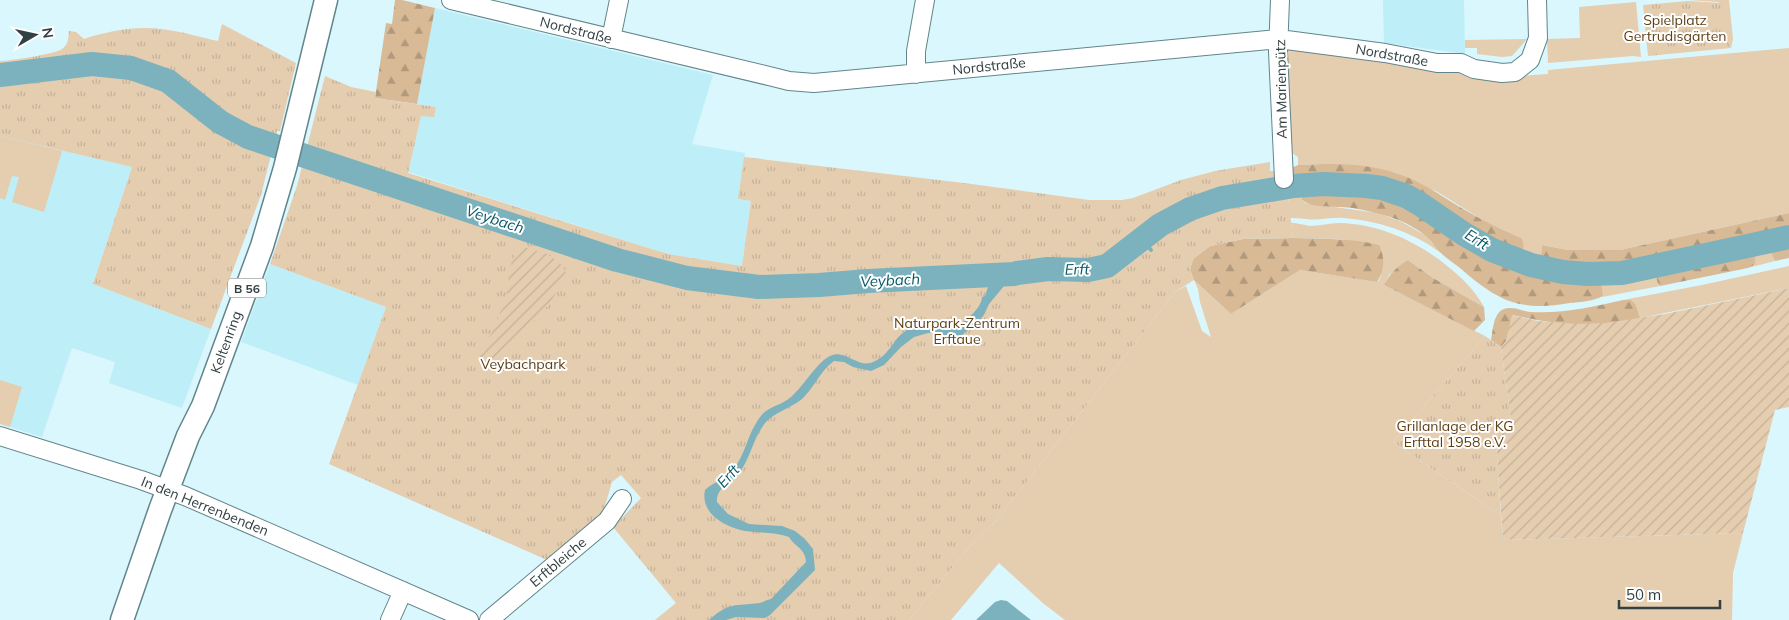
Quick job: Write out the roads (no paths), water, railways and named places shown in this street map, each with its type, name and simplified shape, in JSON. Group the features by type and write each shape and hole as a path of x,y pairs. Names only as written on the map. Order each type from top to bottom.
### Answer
{"main road":[{"name":"Keltenring","path":"122,620 168,489 188,436 203,406 252,273 294,135 326,0"}],"street":[{"name":"Nordstraße","path":"450,0 803,83 827,83 1279,39 1376,52 1437,63 1461,63 1474,69 1502,73 1514,72 1530,60 1538,38 1537,0"},
{"path":"611,39 619,0"},
{"path":"916,74 916,51 925,0"},
{"name":"Am Marienpütz","path":"1280,0 1279,39 1284,178"},
{"name":"In den Herrenbenden","path":"0,436 168,489 469,620"},
{"name":"Erftbleiche","path":"490,620 607,521 622,499"},
{"path":"390,620 403,591"}],"water":[{"path":"1034,262 1048,269 1022,281 1004,286 989,304 984,315 962,335 950,338 936,333 928,333 914,337 901,347 884,365 871,371 853,367 844,362 834,361 802,399 774,415 766,422 758,434 743,467 721,489 717,502 728,514 749,524 782,526 795,531 813,549 815,570 765,618 736,617 726,620 709,620 727,608 760,603 771,599 806,562 802,551 789,537 737,529 722,523 706,506 705,490 732,471 740,459 754,426 765,411 791,397 820,364 830,356 836,354 846,356 862,363 876,361 883,356 901,335 911,328 920,325 935,328 957,327 976,310 982,297 985,296 989,284 997,274 1005,269"},
{"path":"1007,601 1031,620 976,620 995,602"}],"waterway":[{"name":"Veybach","path":"0,75 92,64 131,68 168,81 220,122 248,137 617,260 687,278 759,287 1014,274"},
{"name":"Erft","path":"1017,273 1048,269 1088,270 1107,266 1160,225 1190,209 1222,198 1294,186 1323,184 1382,188 1406,196 1492,250 1531,265 1563,272 1588,274 1622,273 1789,237"},
{"path":"1142,240 1151,250"}],"park label":[{"name":"Spielplatz Gertrudisgärten","path":"1675,28"},
{"name":"Naturpark-Zentrum Erftaue","path":"957,332"},
{"name":"Veybachpark","path":"523,364"},
{"name":"Grillanlage der KG Erfttal 1958 e.V.","path":"1455,434"}]}
